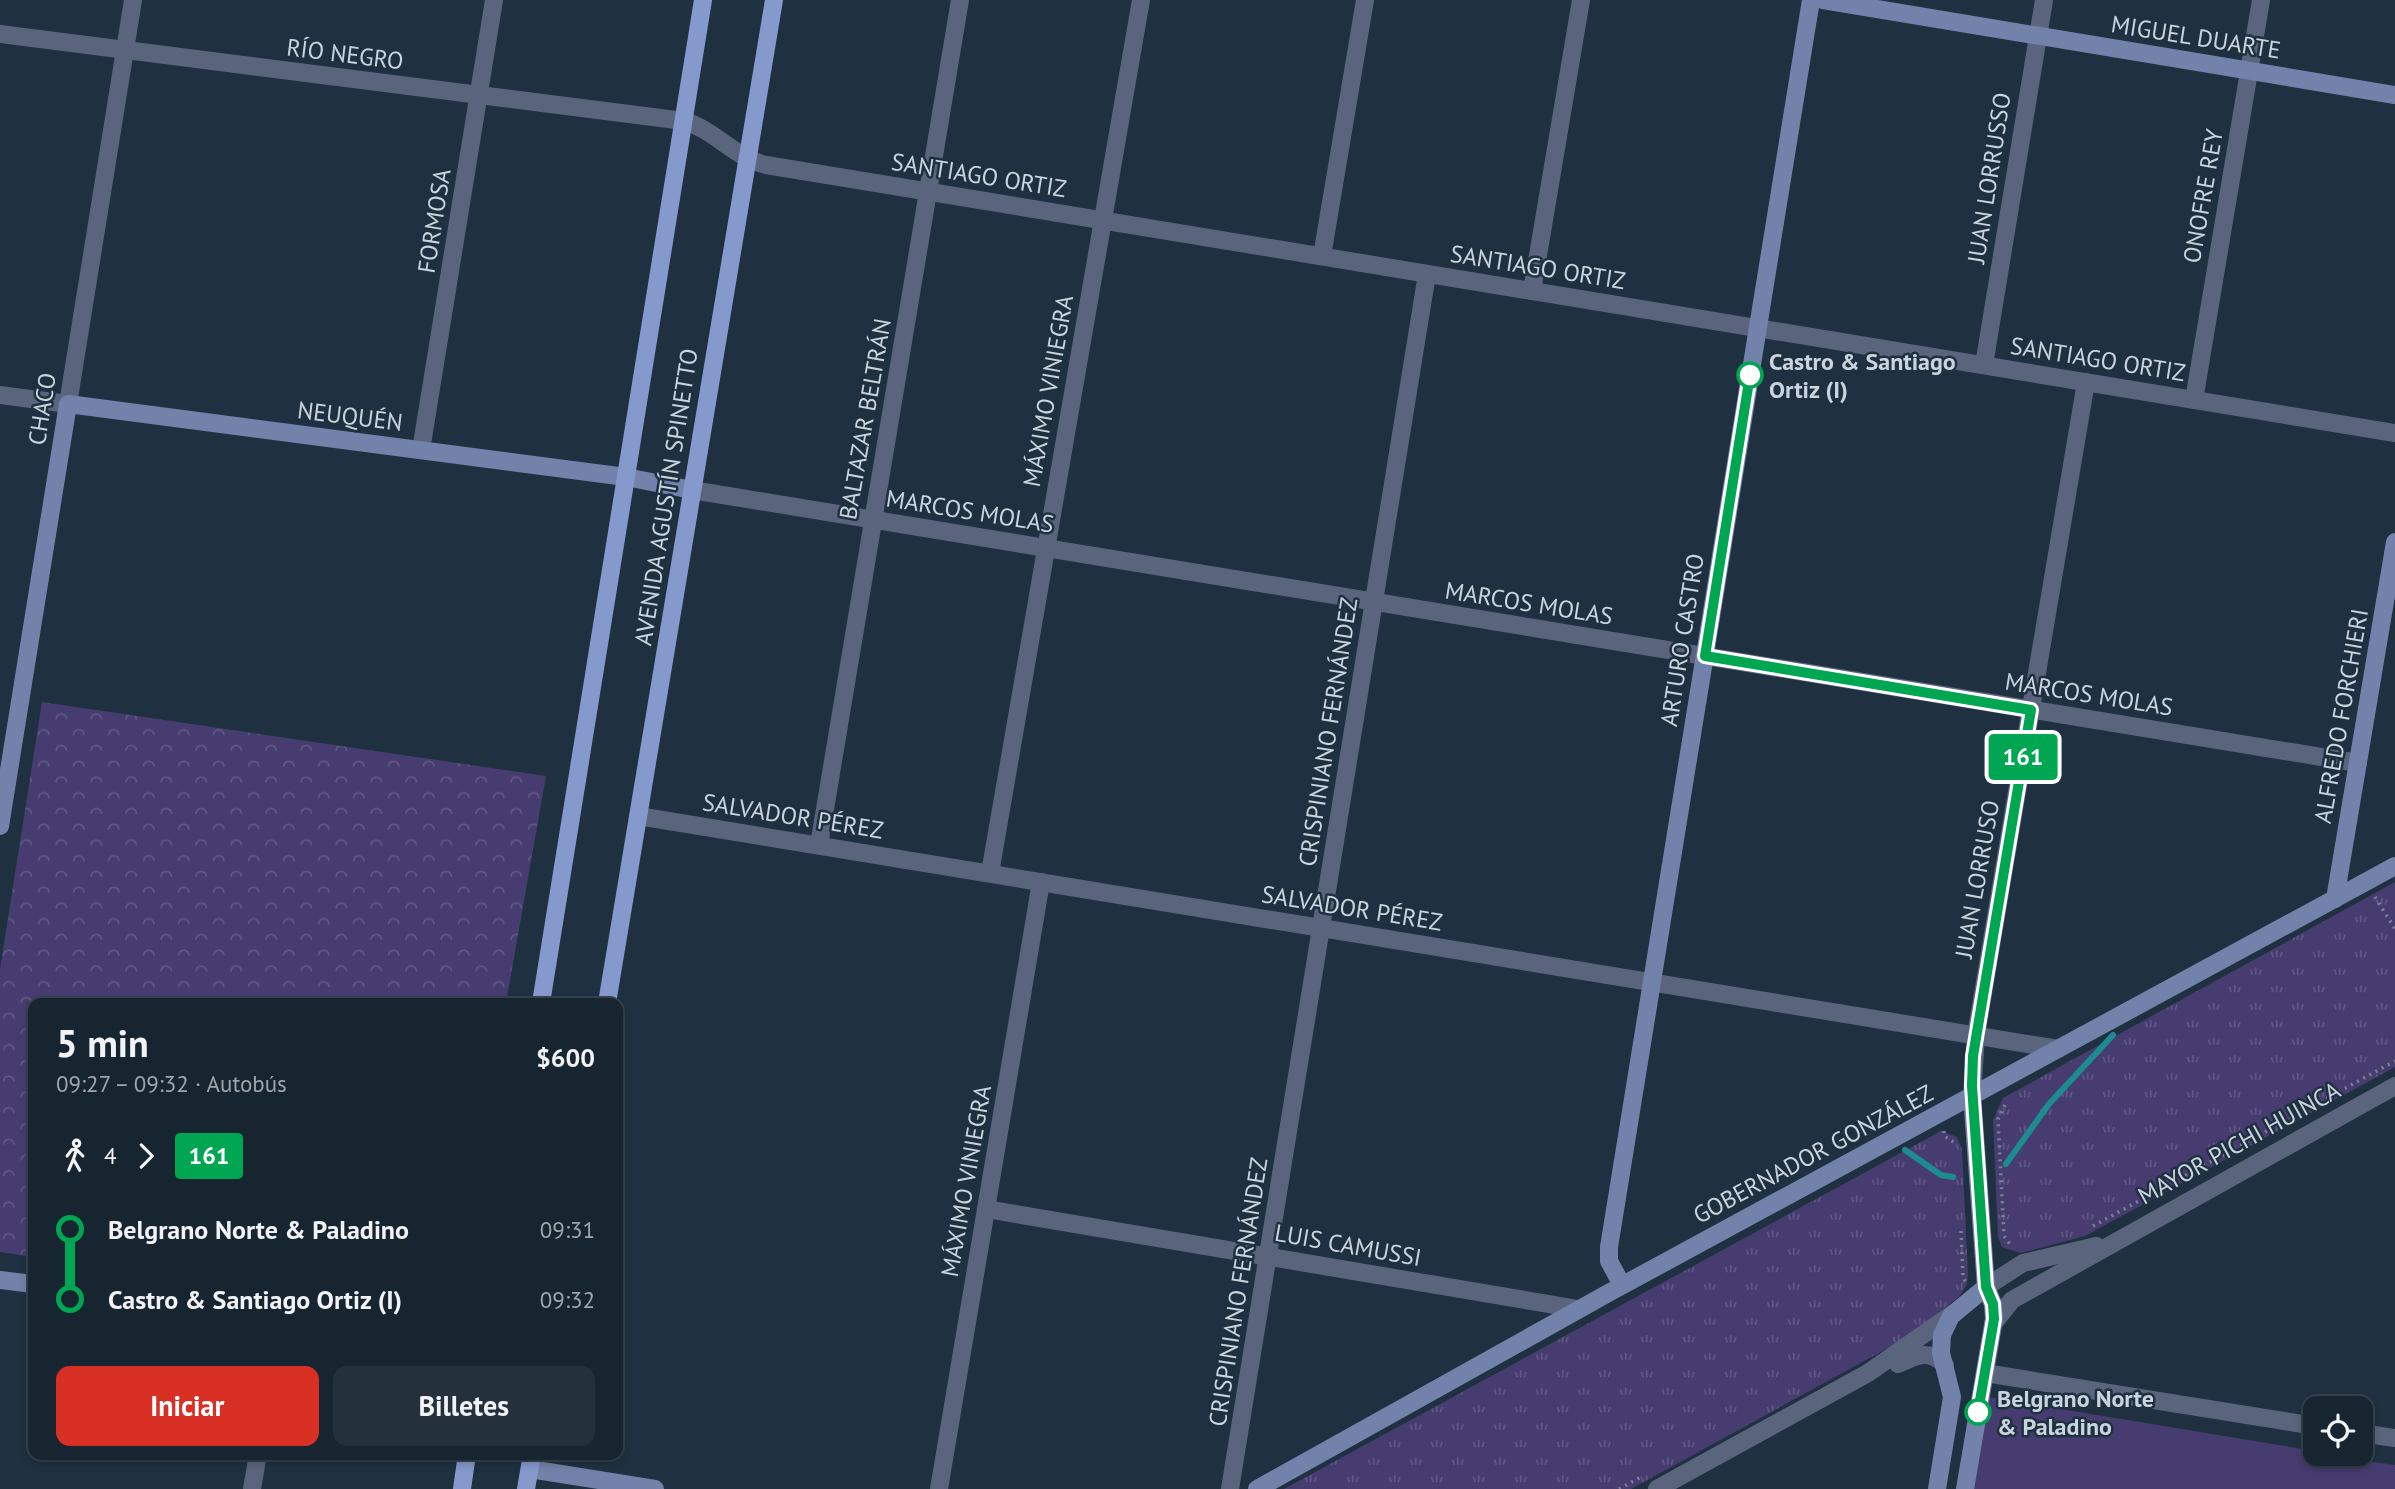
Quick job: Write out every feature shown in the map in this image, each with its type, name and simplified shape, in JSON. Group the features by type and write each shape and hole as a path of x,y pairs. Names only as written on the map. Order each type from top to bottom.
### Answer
{"main road":[{"name":"AVENIDA AGUSTÍN SPINETTO","path":"542,998 704,0"},
{"name":"AVENIDA AGUSTÍN SPINETTO","path":"608,998 774,0"},
{"path":"462,1489 466,1460"},
{"path":"526,1489 531,1462"}],"street":[{"name":"CHACO","path":"0,826 6,745 68,404 133,0"},
{"name":"FORMOSA","path":"421,450 494,0"},
{"name":"BALTAZAR BELTRÁN","path":"819,845 960,0"},
{"name":"MÁXIMO VINIEGRA","path":"989,873 1141,0"},
{"path":"1322,256 1365,0"},
{"path":"1532,291 1581,0"},
{"name":"ARTURO CASTRO","path":"1622,1285 1609,1261 1609,1247 1811,0"},
{"name":"MIGUEL DUARTE","path":"1823,0 2395,95"},
{"name":"JUAN LORRUSSO","path":"1984,365 2044,0"},
{"name":"ONOFRE REY","path":"2194,400 2261,0"},
{"name":"RÍO NEGRO","path":"0,34 684,121"},
{"name":"SANTIAGO ORTIZ","path":"684,121 714,134 748,159 766,165 2395,433"},
{"name":"CRISPINIANO FERNÁNDEZ","path":"1230,1489 1427,274"},
{"name":"JUAN LORRUSO","path":"1972,1095 1976,1035 2086,382"},
{"name":"NEUQUÉN","path":"0,395 626,477 692,490"},
{"name":"MARCOS MOLAS","path":"692,490 2358,763"},
{"name":"ALFREDO FORCHIERI","path":"2335,899 2395,542"},
{"name":"SALVADOR PÉREZ","path":"638,816 2058,1049"},
{"name":"GOBERNADOR GONZÁLEZ","path":"1256,1489 1578,1309 2395,866"},
{"name":"MÁXIMO VINIEGRA","path":"939,1489 1041,882"},
{"name":"MAYOR PICHI HUINCA","path":"1993,1324 2012,1300 2070,1269 2107,1244 2395,1086"},
{"path":"1965,1489 1993,1324 1993,1304 1986,1287 1972,1095"},
{"name":"LUIS CAMUSSI","path":"986,1209 1578,1309"},
{"name":"MAYOR PICHI HUINCA","path":"1657,1489 1868,1373 1954,1313 1986,1287 2029,1261 2107,1244"},
{"path":"0,1280 28,1283"},
{"path":"1937,1489 1951,1404 1942,1335 1954,1313"},
{"name":"MAYOR PICHI HUINCA","path":"1868,1373 1923,1354 1937,1357 1947,1371"},
{"path":"1947,1371 1966,1385 1977,1382 1985,1373"},
{"path":"1985,1373 2303,1424"},
{"path":"2373,1435 2395,1438"},
{"path":"252,1489 257,1460"},
{"path":"531,1462 656,1489"}],"path":[{"path":"2360,885 2373,894 2395,929"},
{"path":"2087,1230 2395,1060"},
{"path":"2004,1105 1999,1115 2004,1238 2011,1247 2020,1248"},
{"path":"1993,1126 1999,1124"},
{"path":"1944,1131 1944,1136 1954,1140 1957,1151"},
{"path":"1960,1219 1963,1278 1967,1284"}],"green space":[{"path":"42,702 546,776 507,998 28,998 28,1256 0,1252 0,969"},
{"path":"2395,882 2395,1067 2085,1236 2021,1253 2002,1247 1998,1237 1993,1120 2003,1098"},
{"path":"1941,1131 1957,1137 1962,1149 1968,1274 1967,1284 1959,1297 1906,1338 1631,1489 1284,1489"},
{"path":"1988,1397 2303,1449 2303,1466 2373,1466 2373,1462 2395,1465 2395,1489 1973,1489"}],"waterway":[{"path":"2006,1164 2049,1104 2113,1035"},
{"path":"1905,1150 1941,1175 1953,1177"}],"bus line":[{"name":"161","path":"1750,375 1705,656 2031,710 1973,1056 1972,1086 1986,1287 1994,1308 1978,1412"}],"place":[{"name":"Castro & Santiago Ortiz (I)","path":"1750,375"},
{"name":"Belgrano Norte & Paladino","path":"1978,1412"}]}
